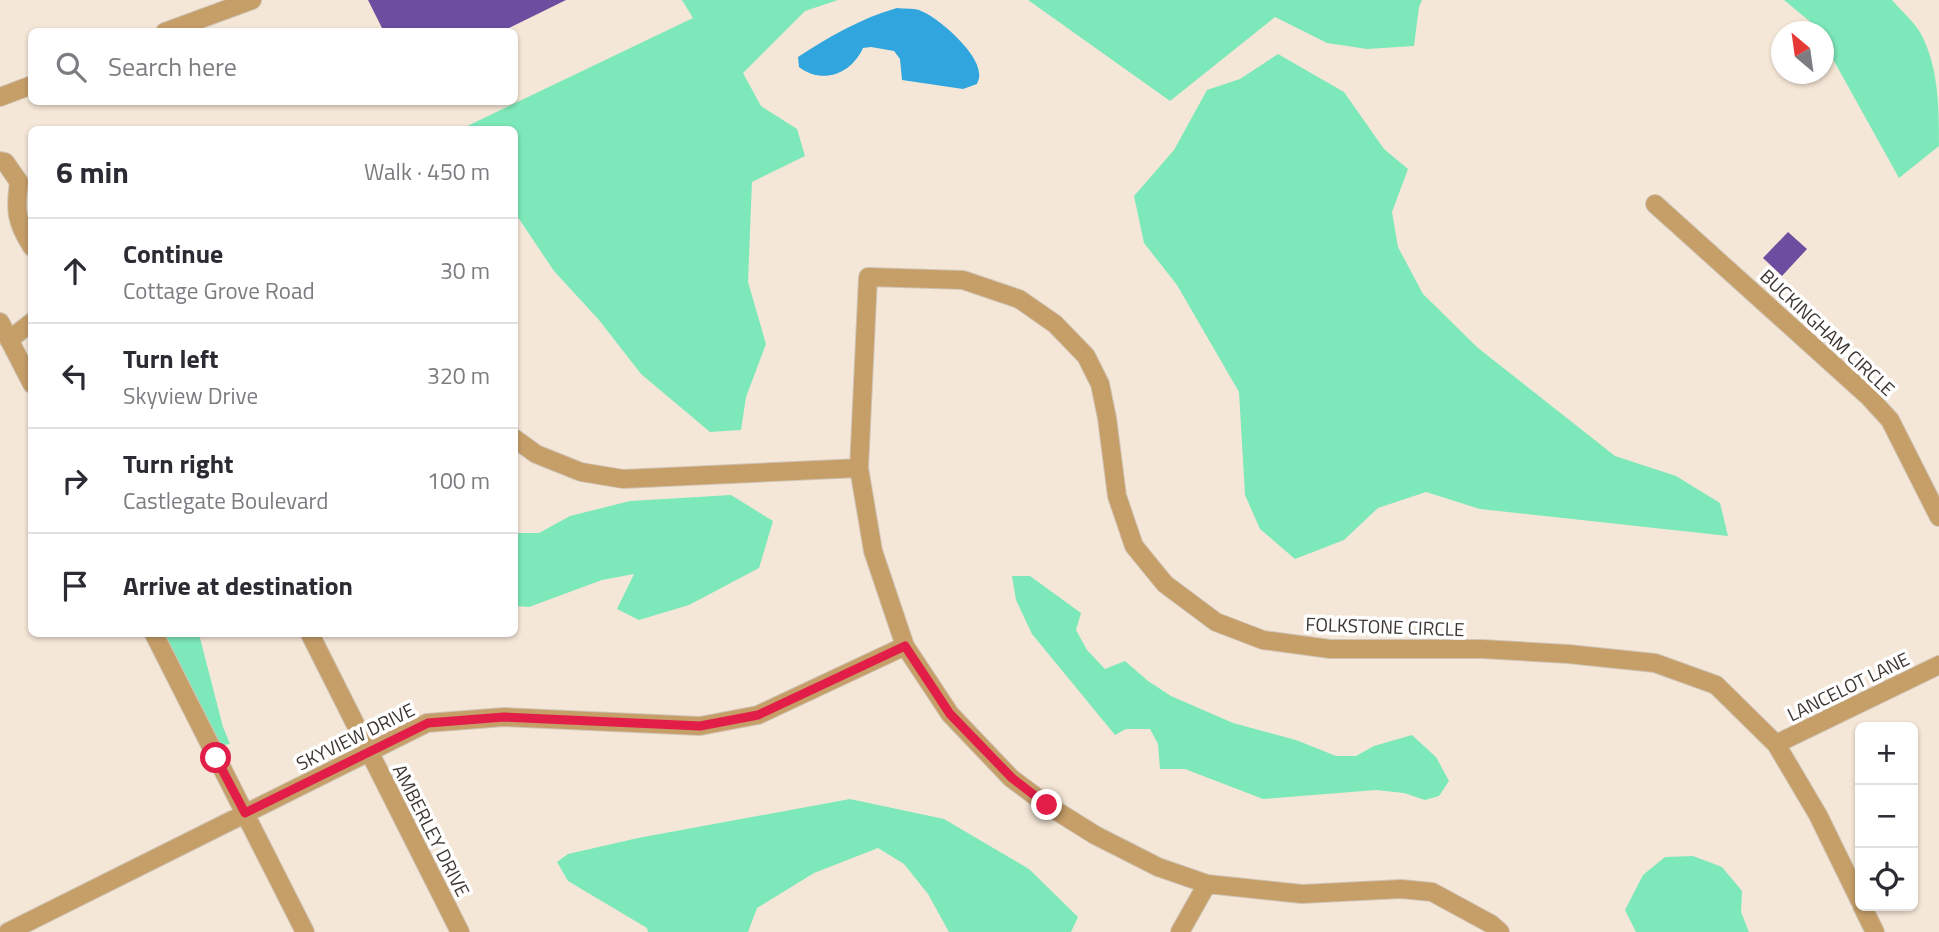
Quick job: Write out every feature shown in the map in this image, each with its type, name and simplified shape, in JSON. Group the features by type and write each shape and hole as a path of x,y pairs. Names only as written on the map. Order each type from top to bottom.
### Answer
{"street":[{"path":"176,28 252,0"},
{"path":"0,97 28,86"},
{"path":"0,161 5,162 19,182 16,208 20,229 28,241"},
{"name":"BUCKINGHAM CIRCLE","path":"1655,204 1868,396 1891,420 1939,517"},
{"name":"FOLKSTONE CIRCLE","path":"859,468 868,277 963,280 1019,299 1055,324 1086,356 1100,384 1117,496 1134,546 1165,583 1216,622 1263,640 1330,649 1482,649 1655,663 1716,685 1776,744 1818,815 1855,892"},
{"path":"0,322 28,376"},
{"path":"9,340 28,325"},
{"path":"518,441 536,454 581,472 624,479 859,468 873,551 905,646 950,714 1012,778 1047,805 1095,835 1158,867 1207,884 1302,894 1401,889 1432,891 1491,924 1500,932"},
{"path":"156,637 305,932"},
{"name":"AMBERLEY DRIVE","path":"312,637 460,932"},
{"name":"SKYVIEW DRIVE","path":"8,932 428,723 504,717 700,726 758,715 905,646"},
{"name":"LANCELOT LANE","path":"1776,744 1939,665"},
{"path":"1180,932 1207,884"},
{"name":"FOLKSTONE CIRCLE","path":"1864,911 1875,932"}],"green space":[{"path":"682,0 838,0 805,11 743,73 761,106 797,129 805,156 752,182 748,282 766,344 746,397 741,430 710,432 641,374 599,320 554,271 518,217 518,126 467,126 511,105 518,105 518,102 693,18"},
{"path":"1028,0 1422,0 1414,46 1367,49 1327,43 1275,17 1170,101"},
{"path":"1784,0 1892,0 1923,38 1937,91 1939,146 1899,178 1834,61 1834,21 1809,21"},
{"path":"1278,54 1344,92 1384,149 1408,169 1392,212 1398,247 1423,294 1478,348 1615,456 1676,476 1720,503 1728,536 1480,509 1426,492 1378,508 1344,540 1295,559 1260,529 1245,495 1239,392 1177,285 1144,243 1134,196 1174,150 1207,90 1240,79"},
{"path":"731,495 773,521 759,568 689,605 639,620 617,609 634,574 602,580 529,607 518,606 518,533 539,533 570,516 630,501"},
{"path":"1012,576 1030,576 1081,613 1076,630 1087,650 1105,669 1125,661 1171,696 1233,723 1296,740 1336,756 1356,756 1374,746 1412,735 1436,757 1449,781 1439,796 1425,800 1404,793 1376,790 1263,799 1185,769 1160,769 1158,744 1150,729 1126,729 1115,735 1032,634 1016,600"},
{"path":"166,637 200,637 223,727 230,744 220,746"},
{"path":"850,799 944,819 1029,869 1078,917 1071,932 949,932 928,894 904,864 878,848 814,873 757,908 748,932 648,932 647,928 568,881 557,862 568,854 638,838"},
{"path":"1693,856 1722,867 1742,891 1741,912 1749,932 1636,932 1625,910 1643,875 1665,857"}],"water":[{"path":"897,8 919,10 956,36 977,65 977,84 963,89 902,80 900,59 894,51 871,47 863,48 851,64 836,74 817,75 799,67 798,57 821,42 858,23"}],"building":[{"path":"368,0 566,0 509,28 382,28"},
{"path":"1788,232 1807,249 1782,276 1763,258"}],"route":[{"path":"216,758 245,813 428,723 504,717 700,726 758,715 905,646 950,714 1012,778 1047,805"}]}
